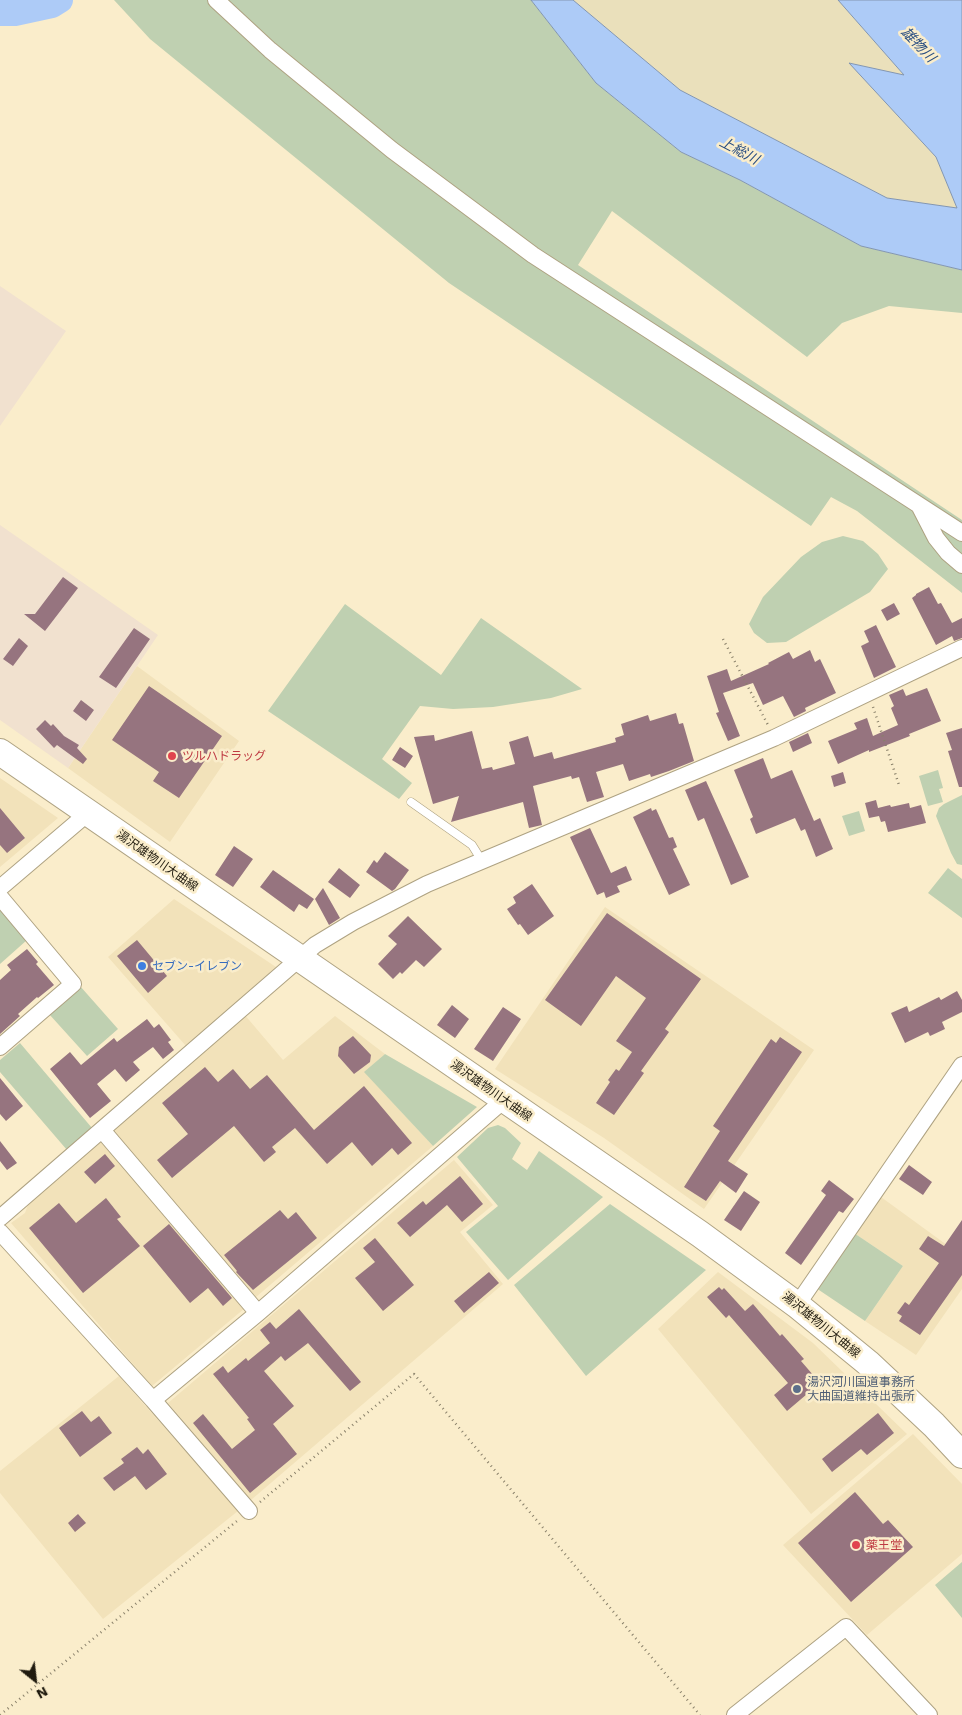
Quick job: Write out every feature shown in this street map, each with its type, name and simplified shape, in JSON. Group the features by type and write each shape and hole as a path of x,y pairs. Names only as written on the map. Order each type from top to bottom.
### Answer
{"main road":[{"name":"湯沢雄物川大曲線","path":"0,752 700,1234 798,1305 868,1363 934,1425 962,1455"}],"street":[{"path":"216,0 270,50 392,150 533,255 962,533"},
{"path":"919,505 936,538 948,553 962,565"},
{"path":"0,1218 271,985 314,945 353,922 428,884 774,738 962,648"},
{"path":"0,888 88,813"},
{"path":"0,897 72,984 0,1047"},
{"path":"798,1305 962,1065"},
{"path":"153,1400 258,1313 504,1100"},
{"path":"102,1130 258,1313"},
{"path":"0,1232 153,1400 249,1511"},
{"path":"735,1715 846,1627 929,1715"}],"lane":[{"path":"411,802 472,845 482,861"}],"path":[{"path":"723,639 774,738"},
{"path":"869,694 900,785"},
{"path":"0,1715 414,1374 700,1715"}],"shaded area":[{"path":"0,286 66,331 0,426"},
{"path":"0,525 158,635 68,768 0,720"},
{"path":"137,666 239,741 170,842 68,768"},
{"path":"0,778 58,818 0,867"},
{"path":"174,899 276,967 186,1046 108,957"},
{"path":"605,907 814,1050 704,1209 604,1138 495,1069"},
{"path":"244,1014 283,1060 335,1016 385,1054 365,1072 433,1146 256,1297 112,1129"},
{"path":"100,1141 245,1308 152,1386 11,1223 25,1213 30,1199"},
{"path":"454,1160 493,1205 460,1232 503,1284 251,1500 168,1403"},
{"path":"881,1197 962,1256 962,1289 916,1355 865,1321 903,1266 854,1233"},
{"path":"718,1272 813,1343 907,1434 811,1514 658,1329"},
{"path":"119,1376 238,1511 103,1619 0,1493 0,1471"},
{"path":"913,1434 962,1484 962,1554 867,1635 783,1545"}],"green space":[{"path":"114,0 531,0 596,83 681,152 740,180 861,246 962,270 962,313 889,306 842,323 807,357 612,211 578,265 962,520 962,593 857,511 831,497 811,526 449,283 150,39"},
{"path":"843,536 863,541 878,554 888,569 870,592 786,642 767,643 754,633 749,624 763,597 801,557 822,542"},
{"path":"345,604 441,675 481,618 582,689 551,698 493,707 453,709 420,706 382,759 412,783 399,799 268,711"},
{"path":"938,770 943,788 939,789 943,802 928,806 919,776"},
{"path":"962,795 962,865 957,864 951,853 936,816 939,808"},
{"path":"859,811 865,831 849,836 842,816"},
{"path":"948,868 962,879 962,918 928,893"},
{"path":"0,909 27,940 0,964"},
{"path":"80,986 118,1029 87,1056 49,1014"},
{"path":"20,1043 92,1128 67,1150 0,1072 0,1060"},
{"path":"385,1054 477,1107 433,1146 364,1072"},
{"path":"498,1125 505,1128 521,1143 512,1159 527,1170 539,1151 603,1197 508,1280 466,1232 498,1206 457,1157 488,1128"},
{"path":"610,1204 706,1270 586,1376 514,1285"},
{"path":"854,1233 903,1266 865,1321 816,1288"},
{"path":"962,1562 962,1618 935,1585"}],"sand":[{"path":"573,0 838,0 905,76 850,63 936,157 958,209 887,198 680,90"}],"water":[{"name":"雄物川","path":"531,0 573,0 680,90 887,198 957,208 936,157 849,63 904,75 838,0 962,0 962,270 861,246 740,180 681,152 596,83"}],"building":[{"path":"63,577 78,588 45,631 24,614 35,614"},
{"path":"929,587 938,604 941,603 952,623 962,618 962,638 954,641 952,636 936,645 912,598"},
{"path":"894,603 900,614 887,621 881,610"},
{"path":"876,625 896,667 874,678 861,646 869,642 864,631"},
{"path":"134,628 150,639 116,688 99,677"},
{"path":"19,638 28,646 13,666 3,659"},
{"path":"810,650 815,662 820,659 836,693 805,708 806,711 794,717 783,696 763,705 753,683 723,693 740,736 728,741 716,713 719,712 707,676 727,669 731,681 769,664 789,652 793,659"},
{"name":"ツルハドラッグ","path":"149,686 222,736 179,798 153,781 159,772 112,740"},
{"path":"927,688 941,721 909,734 910,736 869,752 869,750 838,764 828,741 857,729 854,723 867,718 873,736 898,725 891,708 894,706 889,695 903,689 906,696"},
{"path":"81,700 94,710 86,721 73,711"},
{"path":"676,713 679,724 683,723 694,761 651,777 650,774 629,781 623,764 596,772 604,797 587,802 579,777 572,779 571,776 533,786 542,825 529,828 523,802 451,822 459,796 433,804 414,737 434,735 435,741 472,731 482,769 492,767 493,770 515,764 509,742 528,736 534,757 552,752 554,759 616,742 615,738 624,735 621,724 648,715 650,721"},
{"path":"45,720 51,726 53,724 64,736 79,745 77,748 87,759 83,764 57,745 54,748 36,729"},
{"path":"962,728 962,787 959,787 948,751 952,750 946,733"},
{"path":"808,733 812,743 793,752 789,742"},
{"path":"400,747 413,756 405,768 392,760"},
{"path":"763,758 771,779 792,770 814,821 820,818 833,849 816,857 805,829 801,831 795,818 756,834 750,819 753,817 734,770"},
{"path":"843,772 846,783 834,787 831,776"},
{"path":"706,781 749,877 731,885 704,818 698,821 685,790"},
{"path":"876,800 878,808 909,803 910,808 921,805 926,823 888,832 885,821 881,822 879,816 869,818 865,803"},
{"path":"0,808 25,838 7,853 0,845"},
{"path":"651,808 652,811 656,809 669,838 673,837 677,847 673,849 690,885 669,895 633,817"},
{"path":"590,828 611,873 626,866 632,880 617,886 620,892 606,898 604,892 597,895 570,837"},
{"path":"234,846 253,859 233,887 215,875"},
{"path":"385,852 409,870 392,891 366,872 374,860 377,863"},
{"path":"339,868 360,885 350,898 328,882"},
{"path":"273,870 314,899 307,909 299,904 294,912 260,887"},
{"path":"532,884 554,916 528,935 507,909 516,903 513,897"},
{"path":"323,888 340,918 329,925 315,899"},
{"path":"607,913 701,979 665,1029 669,1032 641,1071 644,1073 614,1115 596,1103 610,1082 608,1080 616,1069 619,1071 632,1052 616,1041 646,998 616,976 581,1026 545,1000"},
{"path":"408,916 442,949 424,967 416,960 402,974 400,972 393,979 378,964 397,944 388,936"},
{"name":"セブン-イレブン","path":"137,940 167,976 148,993 117,956"},
{"path":"27,949 38,962 36,964 54,985 18,1014 20,1016 0,1034 0,980 11,970 7,965"},
{"path":"957,991 962,1000 962,1012 942,1022 945,1029 930,1036 928,1032 905,1043 891,1013 907,1006 909,1012 939,997 941,1000"},
{"path":"452,1005 469,1019 455,1038 437,1025"},
{"path":"503,1007 521,1019 493,1061 474,1049"},
{"path":"147,1019 154,1028 159,1024 171,1040 168,1042 174,1050 163,1059 153,1047 133,1062 140,1070 126,1082 115,1069 97,1084 111,1101 90,1118 50,1069 70,1052 81,1065 114,1038 117,1042"},
{"path":"353,1036 371,1055 370,1062 354,1074 338,1056 339,1047"},
{"path":"780,1037 802,1052 728,1161 748,1174 736,1193 720,1181 706,1201 684,1187 720,1131 713,1126 771,1039 776,1043"},
{"path":"205,1067 218,1082 233,1069 250,1089 267,1075 314,1130 364,1086 412,1143 398,1155 392,1148 372,1166 352,1142 327,1164 295,1128 272,1147 276,1152 264,1162 234,1126 172,1178 157,1160 188,1134 162,1103"},
{"path":"0,1078 23,1106 6,1121 0,1114"},
{"path":"0,1141 17,1163 7,1170 0,1161"},
{"path":"105,1154 115,1166 95,1184 84,1172"},
{"path":"909,1165 932,1182 923,1195 899,1179"},
{"path":"460,1176 483,1204 462,1222 447,1205 410,1237 397,1223 423,1201 426,1205"},
{"path":"829,1180 854,1199 843,1213 839,1211 801,1265 785,1253 826,1195 821,1191"},
{"path":"744,1191 760,1202 741,1231 724,1220"},
{"path":"106,1198 121,1217 117,1219 140,1246 83,1293 29,1228 59,1203 76,1223"},
{"path":"280,1210 288,1219 296,1212 317,1238 253,1290 236,1272 224,1255"},
{"path":"962,1220 962,1275 920,1335 899,1321 902,1316 897,1313 905,1302 909,1305 939,1263 919,1249 928,1236 944,1246"},
{"path":"169,1224 232,1298 223,1306 208,1288 190,1303 143,1246"},
{"path":"375,1238 414,1285 383,1311 355,1278 375,1262 363,1248"},
{"path":"489,1272 499,1283 464,1313 454,1301"},
{"path":"719,1287 722,1290 724,1288 745,1311 753,1304 780,1336 782,1334 804,1359 801,1361 820,1383 787,1411 774,1395 788,1383 729,1315 726,1318 707,1297"},
{"path":"299,1309 361,1382 350,1391 308,1343 285,1361 281,1356 264,1371 294,1406 273,1424 297,1454 250,1493 193,1423 203,1414 232,1449 255,1430 247,1419 249,1418 213,1374 223,1366 228,1373 246,1358 248,1361 270,1343 260,1330 270,1322 276,1329"},
{"path":"82,1411 91,1422 99,1416 112,1433 80,1457 59,1428"},
{"path":"878,1413 894,1433 867,1455 861,1449 832,1472 822,1459"},
{"path":"137,1447 143,1454 148,1449 167,1474 146,1490 135,1476 114,1491 103,1478 124,1463 121,1459"},
{"name":"薬王堂","path":"855,1492 883,1524 888,1520 913,1547 851,1602 798,1543"},
{"path":"78,1514 86,1523 75,1532 68,1523"}],"waterway":[{"name":"上総川","path":"0,13 15,13 52,5 60,0"}],"place":[{"name":"ツルハドラッグ","path":"172,756"},
{"name":"セブン-イレブン","path":"142,966"},
{"name":"湯沢河川国道事務所 大曲国道維持出張所","path":"797,1389"},
{"name":"薬王堂","path":"856,1545"}]}
